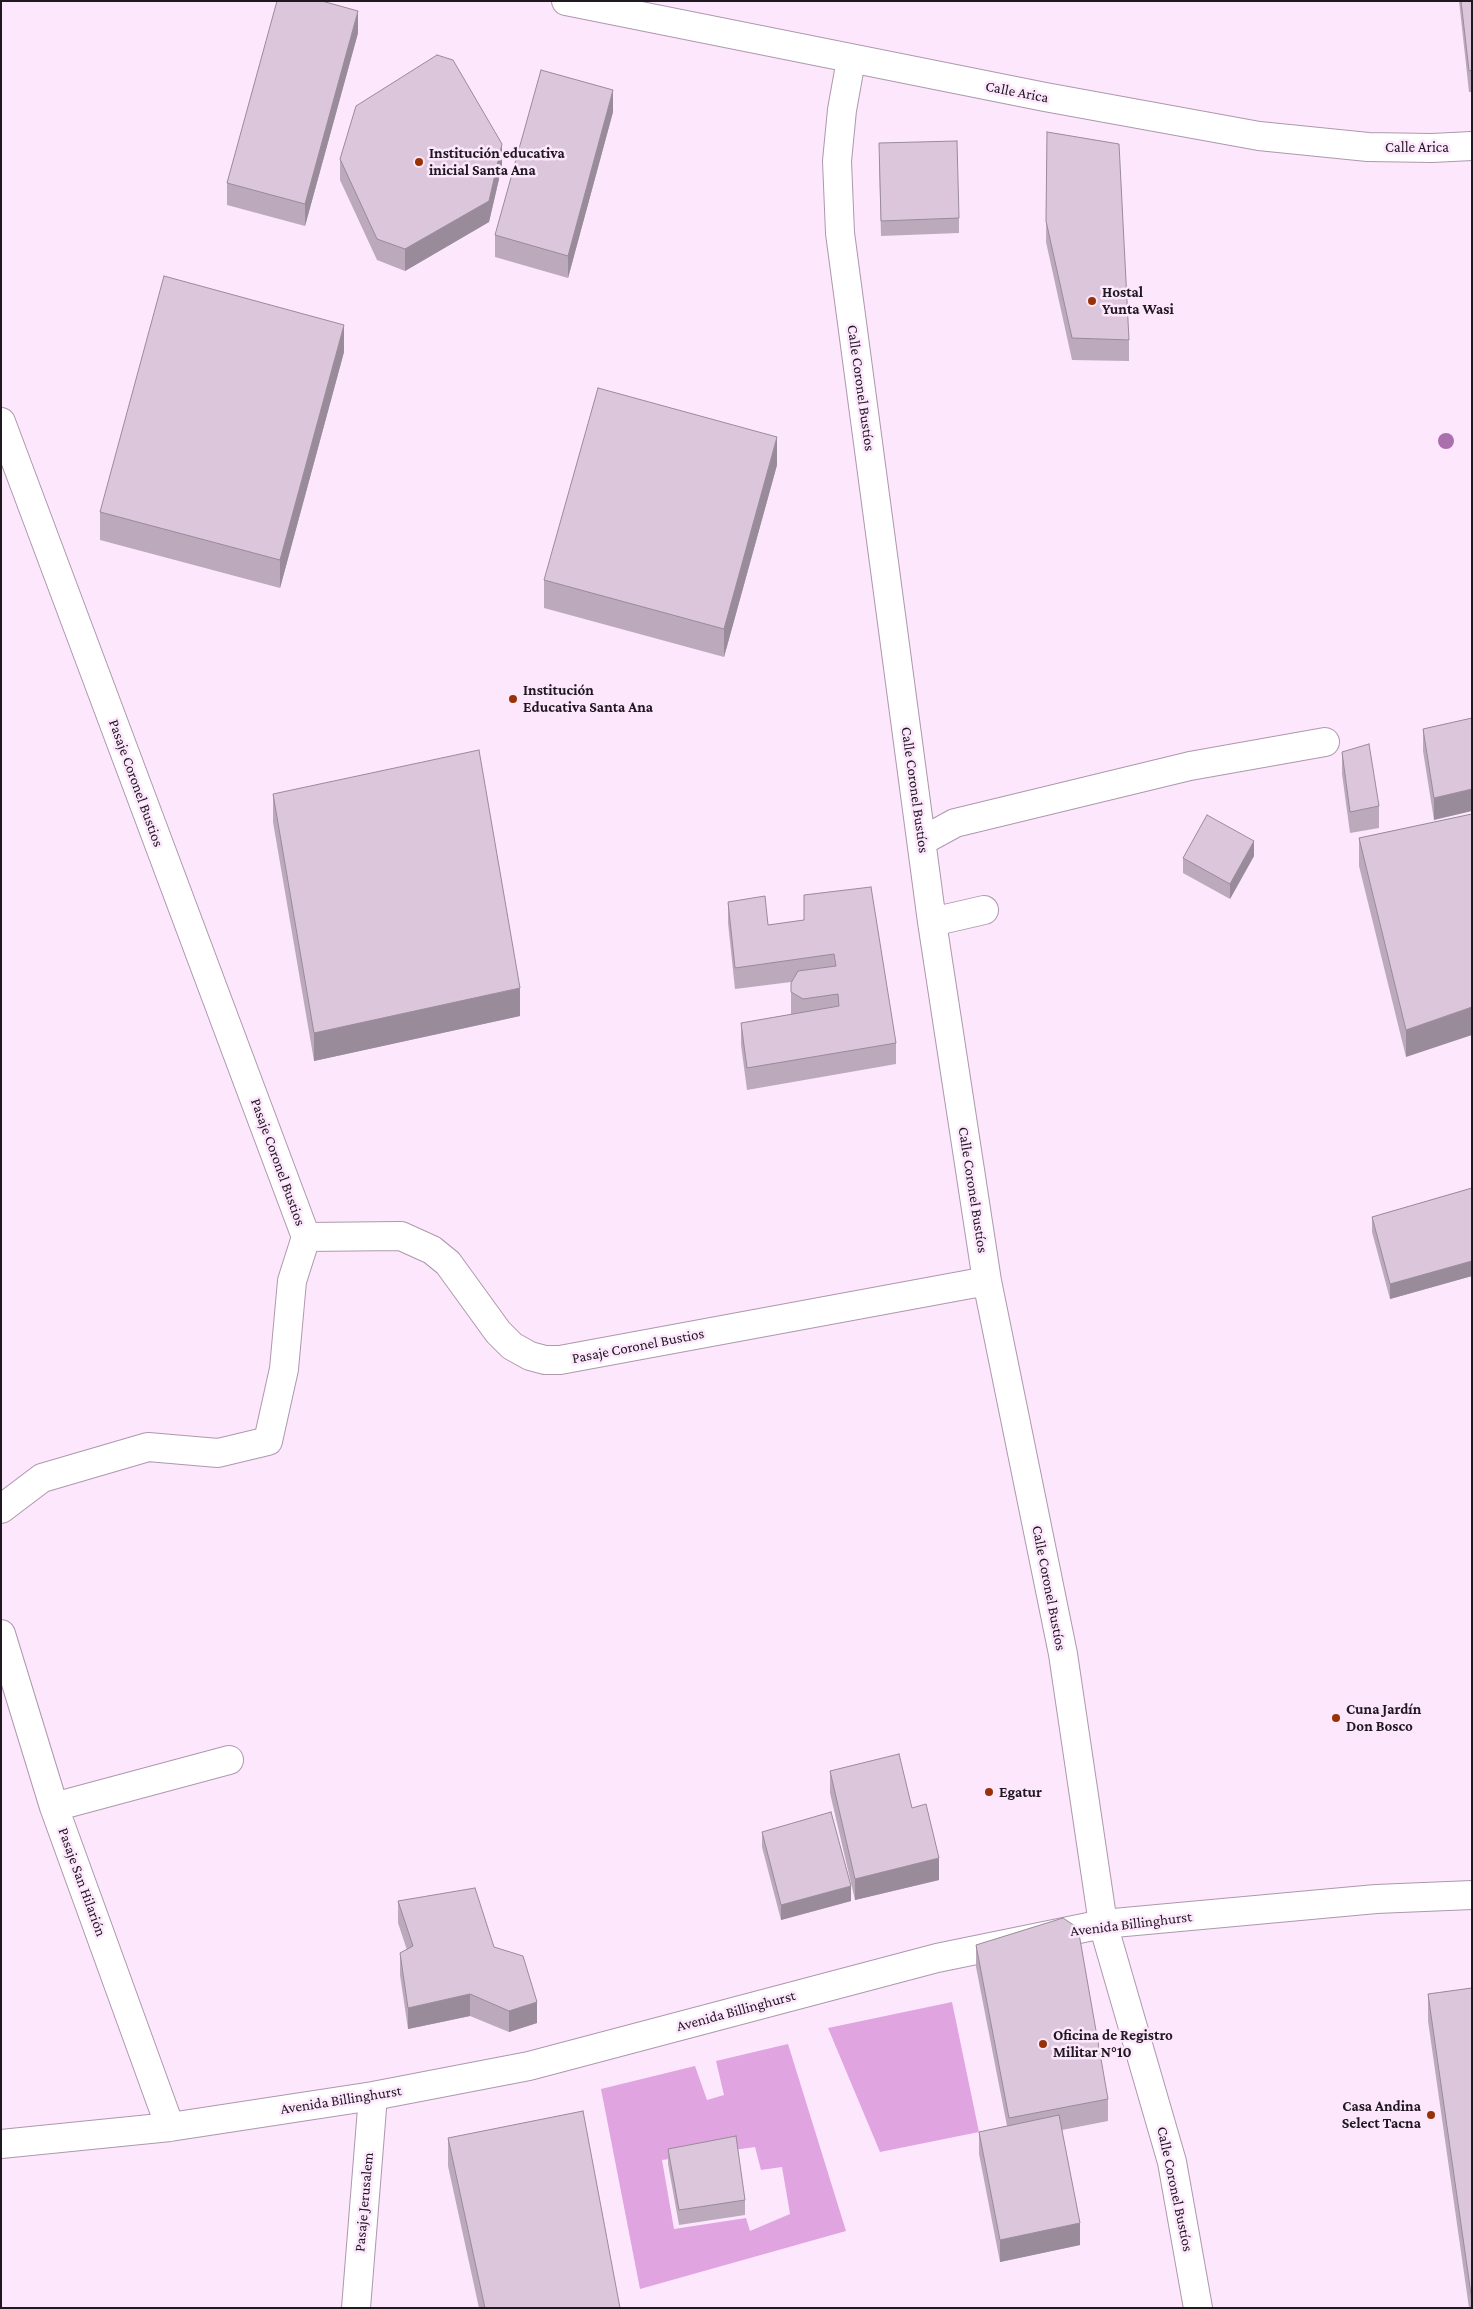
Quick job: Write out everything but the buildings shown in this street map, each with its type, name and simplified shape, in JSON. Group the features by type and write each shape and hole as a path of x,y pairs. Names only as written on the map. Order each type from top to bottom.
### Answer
{"street":[{"name":"Calle Arica","path":"566,1 851,60 1259,136 1368,146 1432,148 1472,146"},
{"name":"Calle Coronel Bustíos","path":"851,60 842,110 837,161 840,233 932,922 987,1280 1063,1654 1103,1924 1172,2162 1198,2308"},
{"name":"Pasaje Coronel Bustios","path":"1,422 306,1237 400,1236 432,1250 448,1263 498,1332 512,1346 530,1356 545,1360 560,1360 987,1280"},
{"path":"922,842 955,823 1190,766 1325,742"},
{"path":"932,922 984,910"},
{"path":"1,1509 42,1478 148,1446 218,1453 268,1440 284,1369 292,1281 306,1237"},
{"name":"Pasaje San Hilarión","path":"1,1634 54,1807 170,2127"},
{"path":"54,1807 229,1760"},
{"name":"Avenida Billinghurst","path":"1,2144 170,2127 373,2096 529,2066 937,1958 1103,1924 1376,1899 1472,1895"},
{"name":"Pasaje Jerusalem","path":"356,2308 373,2096"}],"shaded area":[{"path":"952,2002 979,2132 880,2152 828,2028"},
{"path":"788,2044 846,2231 640,2289 601,2089 695,2066 707,2100 724,2095 716,2061","holes":["755,2147 761,2170 782,2167 790,2214 750,2231 746,2218 674,2229 662,2160"]}],"place":[{"name":"Institución educativa inicial Santa Ana","path":"419,162"},
{"name":"Hostal Yunta Wasi","path":"1092,301"},
{"name":"Institución Educativa Santa Ana","path":"513,699"},
{"name":"Cuna Jardín Don Bosco","path":"1336,1718"},
{"name":"Egatur","path":"989,1792"},
{"name":"Oficina de Registro Militar N°10","path":"1043,2044"},
{"name":"Casa Andina Select Tacna","path":"1431,2115"}]}
